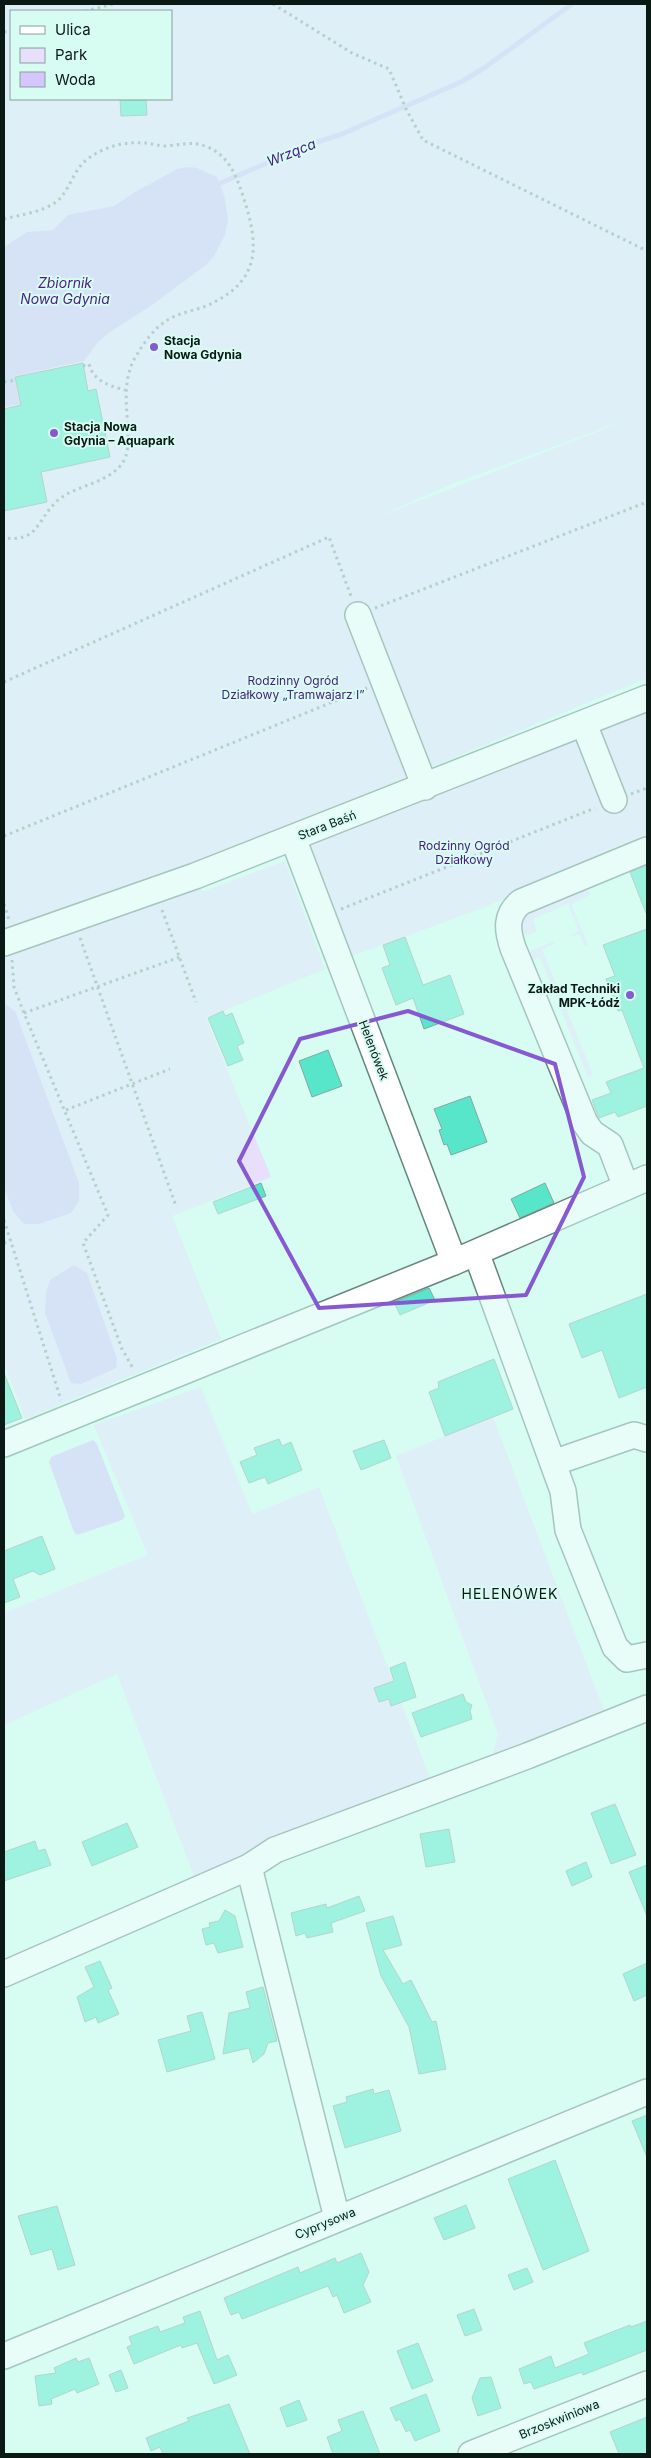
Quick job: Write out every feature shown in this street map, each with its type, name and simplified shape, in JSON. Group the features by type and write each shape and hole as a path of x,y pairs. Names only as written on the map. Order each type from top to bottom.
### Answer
{"street":[{"path":"358,615 425,787"},
{"name":"Stara Baśń","path":"10,941 195,876 647,698"},
{"path":"584,724 614,800"},
{"name":"Helenówek","path":"293,838 454,1262"},
{"path":"4,1444 454,1262 637,1182 610,1145 592,1133 585,1123 513,948 508,924 514,908 521,902 647,850"},
{"path":"480,1263 563,1491 568,1530 615,1647 627,1659 647,1655"},
{"path":"553,1464 634,1436 647,1439"},
{"path":"4,1974 249,1867 275,1850 527,1756 647,1708"},
{"path":"249,1867 337,2218"},
{"name":"Cyprysowa","path":"4,2356 647,2092"},
{"name":"Brzoskwiniowa","path":"471,2454 647,2384"}],"path":[{"path":"89,10 113,4"},
{"path":"273,4 352,53 389,69 404,105 423,140 647,251"},
{"path":"4,219 55,202 87,160 101,151 123,144 139,142 167,146 195,143 220,154 232,170 237,180 254,241 254,256 248,271 233,289 217,301 174,317 161,325 133,360 125,390 128,449 122,464 106,477 58,500 33,533 21,538 4,538"},
{"path":"83,366 89,364 93,374 101,381 125,390"},
{"path":"4,382 16,380"},
{"path":"4,682 329,536 358,615 647,502"},
{"path":"4,836 384,681"},
{"path":"324,916 647,788"},
{"path":"155,890 196,1002"},
{"path":"4,904 10,941 14,987 108,1215 83,1243 122,1350 136,1375"},
{"path":"73,919 176,1206"},
{"path":"24,1013 180,956"},
{"path":"66,1110 170,1069"},
{"path":"4,1220 62,1405"},
{"path":"4,1243 11,1240"}],"highlighted area":[{"path":"408,1011 555,1064 584,1177 526,1295 319,1308 239,1161 300,1039"}],"green space":[{"name":"Rodzinny Ogród Działkowy „Tramwajarz I”","path":"4,4 647,4 647,678 192,866 202,892 285,861 325,969 206,1018 271,1177 172,1216 221,1339 25,1419 4,1364","holes":["615,425 370,520 452,484"]},
{"name":"Rodzinny Ogród Działkowy","path":"647,706 647,838 485,907 352,956 312,849 314,840"},
{"path":"580,889 589,891 590,895 571,904 588,945 585,946 580,934 567,937 579,931 568,904 533,919 537,931 529,935 522,934 518,928 525,912"},
{"path":"553,942 554,944 542,949 593,1075 588,1077 540,957 527,962 530,951"},
{"path":"201,1387 252,1514 319,1487 431,1781 194,1876 117,1674 4,1725 4,1613 148,1555 94,1425"},
{"path":"493,1417 606,1716 492,1756 498,1734 396,1456"}],"water":[{"name":"Zbiornik Nowa Gdynia","path":"197,168 217,177 224,195 228,219 225,235 214,256 206,265 152,305 110,332 99,341 84,361 14,376 20,404 4,407 4,247 27,232 53,230 68,215 114,206 177,169"},
{"path":"4,1003 15,1011 79,1183 79,1201 71,1213 39,1224 24,1224 13,1211 4,1187"},
{"path":"74,1265 87,1273 117,1359 116,1368 81,1384 71,1383 45,1313 46,1293 50,1280"},
{"path":"93,1440 97,1444 125,1516 122,1520 77,1535 74,1532 49,1462 51,1457"}],"building":[{"path":"120,100 146,100 147,115 121,116"},
{"name":"Stacja Nowa Gdynia – Aquapark","path":"83,363 88,391 96,389 110,457 41,472 47,502 4,511 4,409 21,405 15,377"},
{"path":"647,865 647,913 646,913 630,872"},
{"name":"Zakład Techniki MPK-Łódź","path":"647,929 647,1106 618,1117 615,1112 599,1118 592,1100 611,1093 606,1082 644,1068 622,1010 618,1011 606,979 615,976 603,945"},
{"path":"405,937 423,985 450,975 464,1014 424,1029 413,998 396,1005 382,968 390,965 383,945"},
{"path":"223,1011 225,1016 232,1013 244,1043 237,1046 243,1060 228,1066 208,1018"},
{"path":"328,1050 342,1086 312,1097 299,1061"},
{"path":"470,1096 487,1142 451,1155 447,1144 444,1145 439,1130 442,1129 434,1109"},
{"path":"261,1183 266,1196 218,1214 213,1202"},
{"path":"545,1183 554,1203 520,1218 511,1199"},
{"path":"429,1288 435,1300 400,1315 394,1302"},
{"path":"647,1294 647,1387 619,1398 602,1350 582,1358 569,1324"},
{"path":"494,1359 513,1409 445,1436 429,1392 439,1388 438,1382"},
{"path":"4,1373 22,1418 4,1425"},
{"path":"279,1439 282,1446 291,1442 302,1470 268,1484 265,1477 249,1483 240,1462 257,1455 254,1448"},
{"path":"384,1440 391,1458 361,1470 353,1451"},
{"path":"42,1536 55,1569 40,1575 33,1571 13,1579 20,1597 4,1603 4,1551"},
{"path":"405,1662 416,1697 391,1706 389,1699 379,1702 374,1688 394,1681 390,1668"},
{"path":"463,1694 466,1702 472,1705 470,1711 472,1719 421,1737 412,1713"},
{"path":"615,1804 636,1855 611,1864 591,1813"},
{"path":"127,1823 138,1847 92,1866 82,1842"},
{"path":"449,1829 455,1862 426,1867 420,1834"},
{"path":"35,1841 38,1851 45,1849 51,1865 4,1881 4,1852"},
{"path":"586,1862 592,1877 572,1886 566,1871"},
{"path":"647,1865 647,1916 629,1872"},
{"path":"359,1896 365,1911 331,1923 333,1932 307,1938 305,1933 296,1936 291,1913 326,1904 327,1908"},
{"path":"225,1910 235,1916 243,1947 218,1953 214,1943 206,1945 202,1929 210,1927 209,1923 219,1921"},
{"path":"393,1916 402,1945 383,1950 403,1984 411,1980 432,2022 436,2021 446,2069 419,2074 409,2027 381,1976 366,1923"},
{"path":"100,1961 112,1988 108,1990 119,2014 98,2023 96,2017 85,2022 77,1997 94,1987 85,1967"},
{"path":"647,1963 647,1995 634,2001 623,1974"},
{"path":"263,1987 277,2041 268,2043 264,2054 253,2063 249,2048 223,2054 229,2013 250,2008 246,1992"},
{"path":"202,2012 215,2059 167,2072 158,2040 191,2031 187,2016"},
{"path":"373,2089 374,2094 389,2090 401,2131 345,2148 333,2106 347,2102 346,2097"},
{"path":"647,2115 647,2157 632,2121"},
{"path":"555,2160 589,2251 543,2270 508,2179"},
{"path":"466,2205 475,2228 444,2240 434,2218"},
{"path":"57,2206 75,2265 58,2270 52,2249 31,2255 18,2216"},
{"path":"361,2253 369,2272 363,2285 371,2302 344,2313 337,2295 333,2297 328,2286 242,2319 239,2312 231,2315 224,2298 298,2267 300,2273 335,2258 337,2263"},
{"path":"527,2268 533,2282 514,2290 508,2275"},
{"path":"474,2309 482,2330 465,2336 457,2315"},
{"path":"200,2311 217,2360 228,2355 237,2375 214,2384 197,2343 182,2348 181,2345 134,2364 127,2347 132,2345 129,2337 158,2326 160,2332 185,2323 183,2317"},
{"path":"647,2321 647,2350 583,2375 582,2372 534,2389 531,2382 524,2384 519,2369 551,2356 555,2368 589,2354 584,2343 630,2325 631,2327"},
{"path":"418,2343 433,2381 412,2389 397,2351"},
{"path":"76,2358 78,2362 89,2358 99,2384 77,2393 75,2389 51,2399 52,2404 39,2406 35,2376 56,2373 54,2368"},
{"path":"121,2370 128,2388 116,2392 109,2375"},
{"path":"491,2377 501,2408 478,2416 472,2398 480,2378"},
{"path":"426,2394 440,2431 415,2441 410,2430 406,2432 400,2419 396,2421 390,2408"},
{"path":"299,2400 307,2420 287,2427 280,2408"},
{"path":"229,2404 250,2454 163,2454 160,2447 151,2451 146,2438 189,2421 187,2418"},
{"path":"363,2411 380,2454 333,2454 327,2437 342,2431 338,2420"},
{"path":"647,2417 647,2454 619,2454 610,2432"}],"waterway":[{"name":"Wrząca","path":"216,185 311,144 342,134 461,82 484,68 572,4"}],"place":[{"name":"Stacja Nowa Gdynia","path":"154,347"},
{"name":"Stacja Nowa Gdynia – Aquapark","path":"54,433"},
{"name":"Zakład Techniki MPK-Łódź","path":"630,995"}],"district":[{"name":"HELENÓWEK","path":"510,1593"}]}
